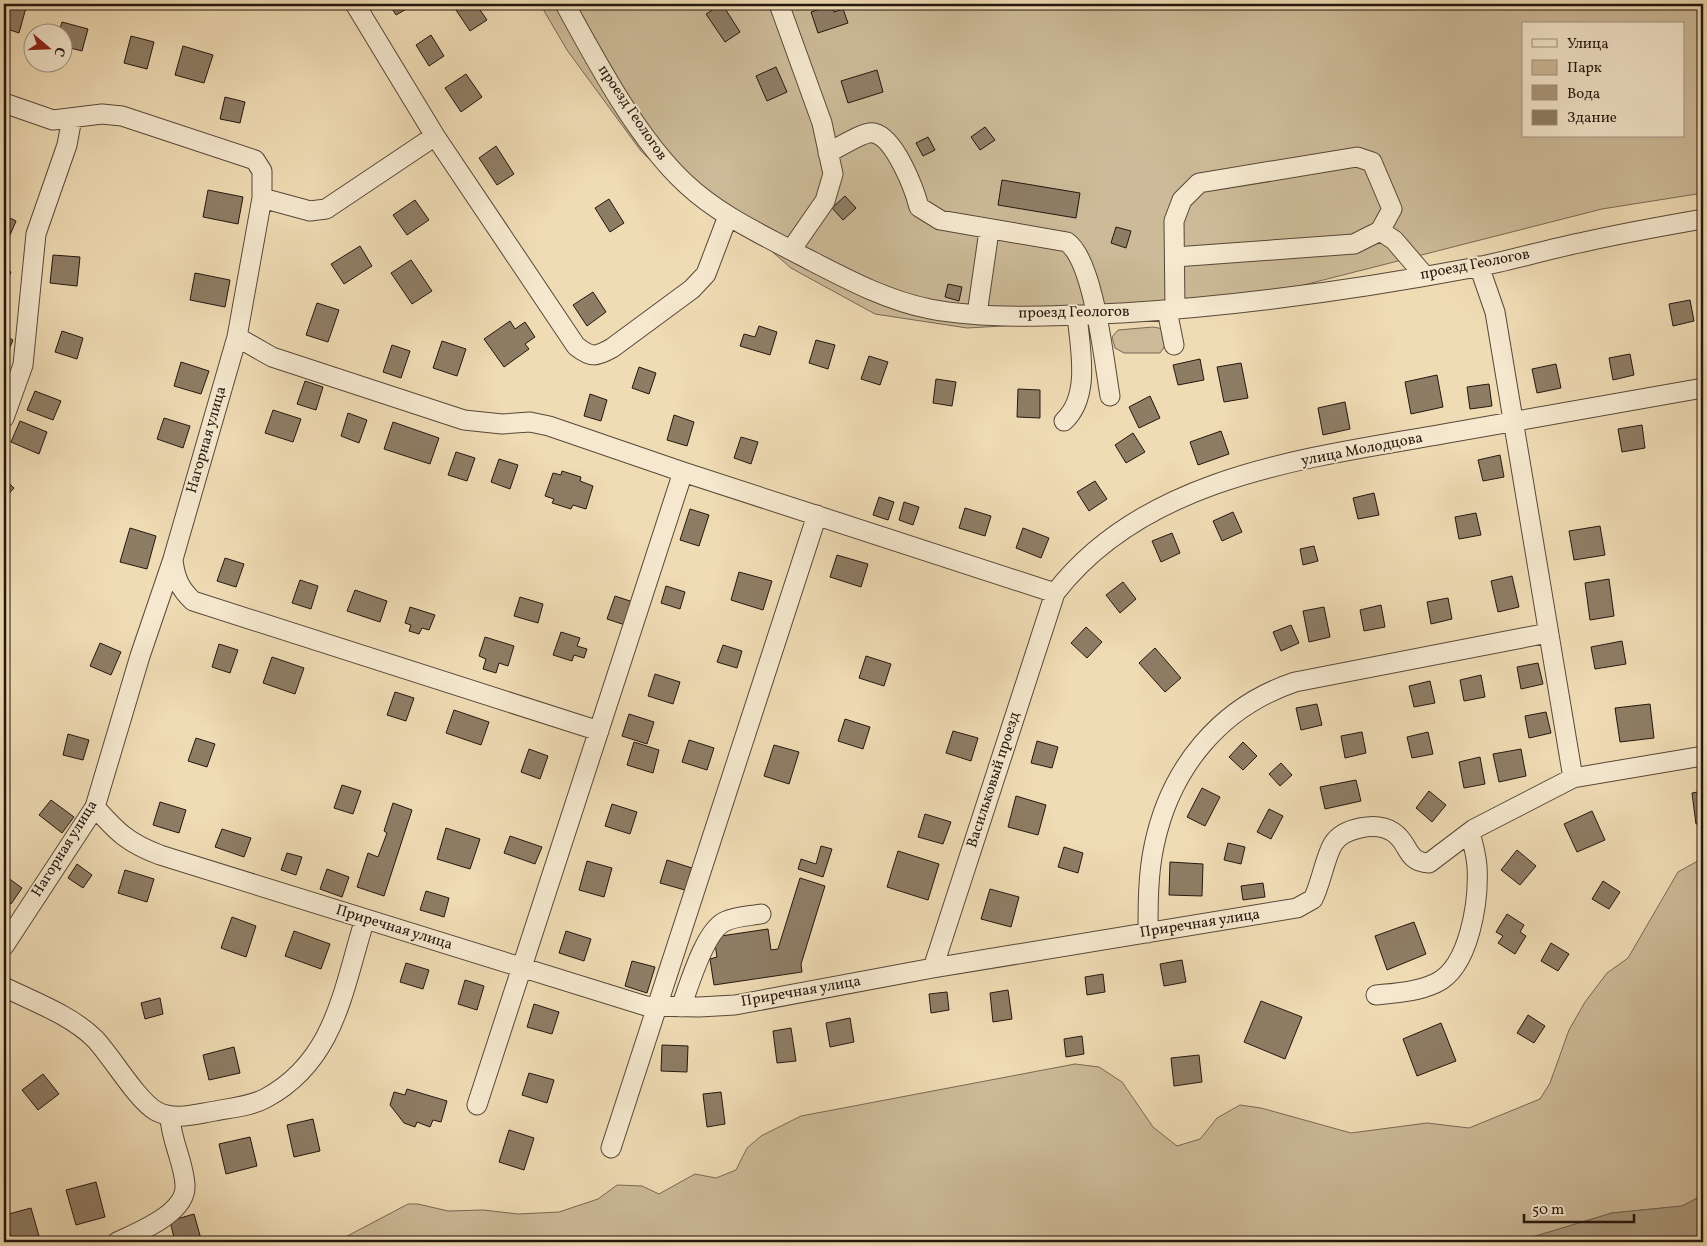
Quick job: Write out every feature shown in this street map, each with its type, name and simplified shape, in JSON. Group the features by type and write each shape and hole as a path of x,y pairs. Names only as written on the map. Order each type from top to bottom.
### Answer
{"street":[{"path":"355,4 435,136 576,346 587,354 600,355 612,348 692,289 706,274 728,216"},
{"name":"проезд Геологов","path":"565,4 619,96 656,151 686,184 728,216 791,250 888,298 929,309 977,314 1077,315 1254,303 1479,266 1584,242 1703,219"},
{"path":"779,4 822,123 833,174 825,201 791,250"},
{"name":"Нагорная улица","path":"4,103 53,120 102,114 122,116 255,160 262,171 262,198 237,337 173,559 140,656 95,806 4,946"},
{"path":"4,418 23,366 36,234 67,145 72,118"},
{"path":"828,153 867,134 874,133 885,139 913,182 919,207 940,220 1067,242 1075,248 1082,260 1096,314 1110,396"},
{"path":"262,198 310,211 326,209 435,136"},
{"path":"1174,345 1172,310 1175,257 1174,221 1182,200 1199,183 1357,157 1372,162 1392,209 1380,231 1354,244 1175,257"},
{"path":"977,314 990,230"},
{"path":"1380,231 1394,240 1424,275"},
{"path":"1479,266 1495,312 1573,778"},
{"path":"1064,421 1073,412 1080,390 1082,372 1077,315"},
{"path":"237,337 272,357 458,418 495,424 530,422 549,426 683,472 1055,593"},
{"name":"улица Молодцова","path":"1055,593 1068,575 1121,530 1168,503 1235,477 1340,452 1703,388"},
{"path":"478,1105 683,472"},
{"path":"611,1148 816,515"},
{"path":"173,559 174,575 184,592 193,601 599,731"},
{"name":"Васильковый проезд","path":"932,968 1055,593"},
{"path":"1148,933 1148,891 1154,846 1164,808 1180,774 1203,742 1235,712 1268,691 1295,682 1548,633"},
{"name":"Приречная улица","path":"95,806 117,831 136,846 646,1006 681,1007 735,1005 932,968 1297,908 1313,900 1332,845 1344,833 1361,828 1381,828 1393,832 1407,847 1413,859 1429,863 1470,832 1573,778 1703,756"},
{"path":"1376,995 1412,991 1436,983 1452,971 1463,951 1470,931 1476,896 1477,866 1470,832"},
{"path":"681,1007 706,944 714,930 725,921 761,914"},
{"path":"4,987 78,1025 95,1039 145,1101 156,1111 170,1117 228,1109 265,1099 299,1075 317,1055 330,1031 365,919"},
{"path":"117,1242 156,1223 175,1209 185,1195 185,1184 171,1133 170,1117"}],"green space":[{"path":"540,4 1703,4 1703,193 1602,209 1182,316 967,328 875,314 791,268 761,242 696,204 641,151 567,50"},
{"path":"1153,327 1164,329 1167,343 1160,353 1124,353 1115,348 1112,337 1118,330"},
{"path":"1703,858 1703,1195 1682,1206 1612,1213 1516,1242 336,1242 408,1204 418,1204 448,1211 483,1210 518,1214 559,1212 598,1199 617,1185 642,1186 659,1194 695,1174 716,1178 736,1170 747,1148 761,1136 801,1116 1075,1064 1099,1067 1122,1082 1153,1127 1177,1146 1200,1139 1217,1118 1240,1105 1261,1108 1351,1133 1427,1123 1469,1128 1540,1099 1550,1083 1569,1030 1585,1002 1607,973 1628,958 1678,872"}],"water":[{"path":"1703,1195 1703,1242 1516,1242 1612,1213 1682,1206"}],"building":[{"path":"4,4 27,4 19,33 4,28"},
{"path":"389,4 408,4 410,7 396,15"},
{"path":"465,4 476,4 487,20 470,31 456,10"},
{"path":"722,4 740,32 725,42 706,14"},
{"path":"832,5 834,12 843,9 848,23 818,33 811,12"},
{"path":"72,25 88,29 82,51 72,48"},
{"path":"431,35 444,56 429,66 416,45"},
{"path":"131,36 154,42 147,69 124,63"},
{"path":"183,46 213,55 204,83 175,75"},
{"path":"776,67 787,92 767,101 756,76"},
{"path":"877,70 883,92 848,103 841,81"},
{"path":"466,74 482,97 461,112 445,88"},
{"path":"225,97 245,102 240,123 220,119"},
{"path":"985,127 995,140 980,150 971,137"},
{"path":"928,137 935,150 923,156 916,143"},
{"path":"496,146 514,174 497,185 479,158"},
{"path":"1002,180 1080,193 1076,218 998,205"},
{"path":"208,190 243,197 238,224 203,217"},
{"path":"845,196 856,208 843,220 832,208"},
{"path":"609,199 624,223 610,232 595,208"},
{"path":"415,200 429,220 407,235 393,215"},
{"path":"4,215 16,221 10,235 4,233"},
{"path":"1116,227 1131,231 1126,248 1111,243"},
{"path":"360,246 372,266 344,284 331,264"},
{"path":"53,255 80,257 77,286 50,283"},
{"path":"411,260 432,291 412,304 391,273"},
{"path":"4,269 11,272 4,288"},
{"path":"195,273 230,280 225,307 190,300"},
{"path":"948,284 962,287 959,301 945,297"},
{"path":"593,292 606,312 587,326 573,305"},
{"path":"1690,300 1694,321 1673,326 1669,304"},
{"path":"317,303 339,310 328,342 306,335"},
{"path":"510,321 515,329 525,322 535,337 525,344 529,349 504,367 484,339"},
{"path":"759,326 777,332 770,355 740,346 744,334 755,337"},
{"path":"62,331 83,338 77,359 55,352"},
{"path":"4,335 13,340 4,361"},
{"path":"816,340 835,345 828,369 809,363"},
{"path":"442,341 466,349 457,376 433,368"},
{"path":"392,345 410,351 401,378 383,372"},
{"path":"1630,354 1634,375 1613,380 1609,358"},
{"path":"869,356 888,362 880,385 861,379"},
{"path":"1200,359 1204,380 1178,385 1173,365"},
{"path":"181,362 209,371 201,394 174,386"},
{"path":"1241,363 1248,398 1224,402 1217,367"},
{"path":"1556,364 1561,388 1537,393 1532,369"},
{"path":"639,367 656,373 649,394 632,388"},
{"path":"1437,375 1443,407 1411,414 1405,382"},
{"path":"936,379 956,382 952,406 933,403"},
{"path":"305,381 323,387 316,410 297,404"},
{"path":"1489,384 1492,406 1470,409 1467,387"},
{"path":"1018,389 1040,390 1040,418 1017,417"},
{"path":"35,391 61,401 53,420 27,410"},
{"path":"590,394 607,400 601,421 584,416"},
{"path":"1150,396 1160,418 1139,428 1129,407"},
{"path":"1345,402 1350,429 1323,435 1318,408"},
{"path":"273,410 301,419 293,442 265,433"},
{"path":"348,413 367,420 359,443 341,436"},
{"path":"674,415 694,422 687,446 667,440"},
{"path":"164,418 190,426 183,448 157,439"},
{"path":"20,421 47,432 39,454 11,442"},
{"path":"393,422 439,438 430,464 384,449"},
{"path":"1642,425 1645,448 1622,452 1618,429"},
{"path":"1221,431 1229,454 1198,465 1190,442"},
{"path":"1133,433 1145,452 1126,463 1115,445"},
{"path":"741,437 758,442 751,464 734,458"},
{"path":"456,452 475,458 467,481 448,475"},
{"path":"1500,455 1504,477 1483,481 1478,460"},
{"path":"499,459 518,465 510,489 491,482"},
{"path":"562,471 581,477 580,481 593,486 586,509 573,505 571,509 552,503 554,499 545,496 553,473 561,475"},
{"path":"4,479 14,488 4,499"},
{"path":"1095,481 1107,499 1089,511 1077,492"},
{"path":"1374,493 1379,515 1358,519 1353,498"},
{"path":"879,497 894,502 888,520 873,515"},
{"path":"904,502 919,507 913,525 899,520"},
{"path":"965,508 991,516 985,536 959,528"},
{"path":"690,509 709,515 699,546 680,540"},
{"path":"1233,512 1242,532 1222,541 1213,521"},
{"path":"1476,513 1481,535 1459,539 1455,517"},
{"path":"1600,526 1605,555 1574,560 1569,531"},
{"path":"130,528 156,536 147,569 120,562"},
{"path":"1023,528 1049,538 1041,558 1016,548"},
{"path":"1172,533 1180,553 1161,562 1152,541"},
{"path":"1314,546 1318,561 1303,565 1300,549"},
{"path":"837,555 868,564 861,587 830,577"},
{"path":"225,558 244,564 236,587 217,581"},
{"path":"739,572 772,581 763,610 731,600"},
{"path":"1512,576 1519,607 1498,612 1491,581"},
{"path":"1609,579 1614,616 1590,620 1585,583"},
{"path":"300,580 318,586 311,609 292,603"},
{"path":"1123,582 1136,599 1120,613 1106,595"},
{"path":"666,586 685,592 680,609 661,603"},
{"path":"355,590 387,601 380,622 347,611"},
{"path":"615,596 633,602 625,625 607,619"},
{"path":"520,597 543,604 538,623 514,616"},
{"path":"1448,598 1452,619 1431,624 1427,602"},
{"path":"1381,605 1385,627 1364,631 1360,610"},
{"path":"410,607 435,615 429,630 422,628 419,634 409,631 411,625 405,623"},
{"path":"1324,607 1330,637 1309,642 1303,611"},
{"path":"1291,625 1299,643 1281,651 1273,632"},
{"path":"1086,627 1102,642 1087,658 1071,643"},
{"path":"561,632 580,638 577,646 587,649 584,658 574,655 572,661 553,655"},
{"path":"485,637 514,646 508,666 499,663 496,673 483,669 486,659 479,656"},
{"path":"1622,641 1626,664 1595,669 1591,647"},
{"path":"100,643 121,652 111,675 90,666"},
{"path":"219,644 238,650 230,673 212,667"},
{"path":"723,645 742,651 737,668 717,662"},
{"path":"1155,648 1181,678 1165,692 1139,663"},
{"path":"866,656 891,664 884,686 859,678"},
{"path":"272,657 304,668 295,694 263,683"},
{"path":"1538,663 1543,684 1521,689 1517,667"},
{"path":"655,674 680,682 673,704 648,696"},
{"path":"1481,675 1485,697 1464,701 1460,680"},
{"path":"1430,681 1435,703 1414,707 1409,686"},
{"path":"395,692 414,698 406,721 387,715"},
{"path":"1317,704 1322,725 1301,730 1296,708"},
{"path":"1650,704 1654,738 1620,742 1615,708"},
{"path":"454,710 489,722 481,745 446,733"},
{"path":"1546,712 1551,733 1529,738 1525,716"},
{"path":"629,714 654,722 647,744 622,736"},
{"path":"845,719 870,727 863,749 838,741"},
{"path":"953,731 978,738 971,761 946,753"},
{"path":"1362,732 1366,753 1345,758 1341,736"},
{"path":"1428,732 1433,754 1412,758 1407,737"},
{"path":"68,734 89,740 83,760 63,755"},
{"path":"196,738 215,744 207,767 188,761"},
{"path":"689,740 714,748 707,770 682,762"},
{"path":"1037,741 1058,747 1052,768 1031,763"},
{"path":"634,742 659,750 653,773 627,765"},
{"path":"1243,742 1257,756 1243,770 1229,757"},
{"path":"774,745 799,752 789,784 764,776"},
{"path":"529,749 548,756 540,779 521,772"},
{"path":"1521,749 1526,776 1499,782 1493,754"},
{"path":"1480,757 1485,784 1464,788 1459,762"},
{"path":"1281,763 1292,775 1280,786 1269,774"},
{"path":"1356,780 1361,801 1325,809 1320,787"},
{"path":"342,785 361,791 353,814 334,808"},
{"path":"1202,788 1220,797 1205,826 1187,817"},
{"path":"1429,791 1446,805 1432,822 1416,808"},
{"path":"1703,791 1703,823 1696,824 1692,793"},
{"path":"1016,796 1046,805 1038,835 1008,827"},
{"path":"51,800 74,817 62,833 39,815"},
{"path":"160,802 186,810 179,833 153,825"},
{"path":"393,803 412,810 384,896 357,887 368,853 378,857 387,833 384,831"},
{"path":"612,804 637,812 630,834 605,826"},
{"path":"1269,809 1283,816 1271,839 1257,832"},
{"path":"1592,811 1605,840 1577,852 1564,824"},
{"path":"925,814 951,822 943,844 918,837"},
{"path":"446,828 480,839 470,869 437,859"},
{"path":"222,829 251,838 244,857 215,847"},
{"path":"510,836 542,847 535,864 504,853"},
{"path":"1228,843 1245,847 1241,864 1224,860"},
{"path":"821,846 832,849 823,877 798,869 801,859 816,864"},
{"path":"1064,847 1083,853 1078,873 1058,867"},
{"path":"1517,850 1536,866 1520,885 1501,870"},
{"path":"898,851 939,864 928,900 887,887"},
{"path":"287,853 302,857 296,875 281,870"},
{"path":"667,860 692,868 685,890 660,883"},
{"path":"587,861 612,868 604,897 579,890"},
{"path":"1170,862 1203,864 1202,896 1169,895"},
{"path":"77,864 92,875 83,888 68,878"},
{"path":"327,869 349,877 342,897 320,889"},
{"path":"125,870 154,879 147,902 118,893"},
{"path":"4,875 22,888 11,904 4,899"},
{"path":"800,878 825,886 801,964 802,972 714,985 710,959 717,957 714,937 768,929 771,950 778,949"},
{"path":"1603,881 1620,892 1609,909 1592,899"},
{"path":"1263,883 1265,897 1243,900 1241,886"},
{"path":"990,889 1019,897 1011,927 981,919"},
{"path":"426,891 449,898 444,917 420,910"},
{"path":"1507,914 1524,925 1520,932 1526,936 1515,954 1498,943 1503,936 1496,932"},
{"path":"232,917 256,926 246,957 221,948"},
{"path":"1414,922 1426,954 1387,970 1375,936"},
{"path":"294,931 330,944 321,969 285,956"},
{"path":"566,931 591,939 584,961 559,953"},
{"path":"1551,943 1569,954 1558,971 1541,961"},
{"path":"1182,960 1186,982 1164,986 1160,964"},
{"path":"632,961 655,967 647,993 625,986"},
{"path":"406,963 429,970 423,989 400,982"},
{"path":"1103,974 1105,992 1087,995 1085,977"},
{"path":"465,980 484,986 477,1010 458,1004"},
{"path":"1008,990 1012,1019 993,1022 990,993"},
{"path":"947,992 949,1010 931,1013 929,994"},
{"path":"160,998 163,1014 145,1019 141,1003"},
{"path":"1261,1001 1302,1017 1285,1059 1244,1042"},
{"path":"534,1004 559,1012 552,1034 527,1027"},
{"path":"1528,1015 1545,1026 1534,1043 1517,1033"},
{"path":"850,1018 854,1042 830,1047 826,1023"},
{"path":"1441,1023 1456,1061 1417,1076 1403,1039"},
{"path":"791,1028 796,1061 777,1063 773,1031"},
{"path":"1082,1036 1084,1054 1066,1057 1064,1039"},
{"path":"662,1045 688,1046 687,1072 661,1071"},
{"path":"234,1047 240,1073 209,1080 203,1055"},
{"path":"1199,1055 1202,1082 1174,1086 1171,1058"},
{"path":"529,1073 554,1080 547,1103 522,1095"},
{"path":"43,1074 59,1094 38,1110 22,1090"},
{"path":"407,1089 447,1101 441,1122 433,1120 430,1127 417,1122 415,1127 404,1123 390,1105 394,1092 405,1095"},
{"path":"721,1092 725,1124 707,1127 703,1094"},
{"path":"313,1119 320,1151 294,1157 287,1125"},
{"path":"509,1130 534,1138 524,1170 499,1162"},
{"path":"250,1137 257,1166 226,1174 219,1144"},
{"path":"96,1182 105,1217 76,1225 66,1190"},
{"path":"31,1208 39,1236 12,1242 5,1215"},
{"path":"194,1214 201,1239 175,1242 170,1221"}]}
